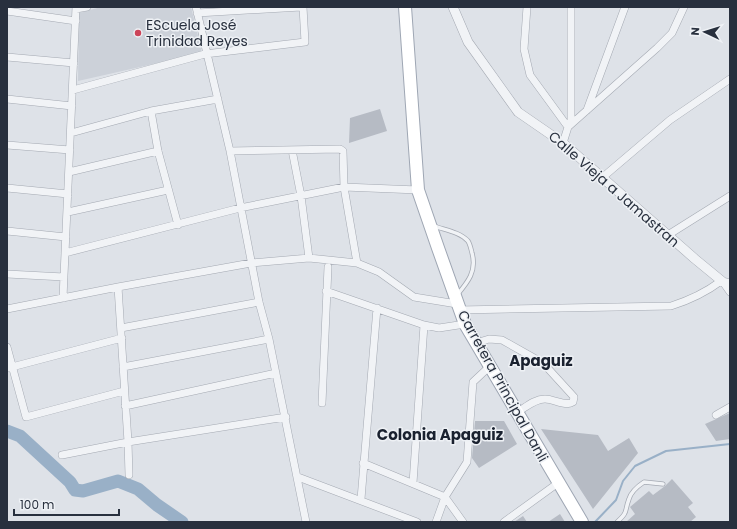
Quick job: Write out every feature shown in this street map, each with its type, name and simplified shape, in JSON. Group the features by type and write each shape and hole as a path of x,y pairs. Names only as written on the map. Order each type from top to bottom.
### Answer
{"main road":[{"name":"Carretera Principal Danli","path":"405,7 418,190 457,304 465,324 489,367 582,522"}],"street":[{"path":"63,298 76,8 87,7"},
{"path":"72,90 205,54 304,42 302,7 196,10 205,54 218,99 230,151 259,302 269,339 286,417 306,522"},
{"name":"Calle Vieja a Jamastran","path":"453,7 468,42 518,112 563,143 668,235 725,282"},
{"path":"527,7 524,49 530,74 570,126"},
{"path":"563,143 570,126 571,7"},
{"path":"586,111 625,7"},
{"path":"570,126 672,33 684,7"},
{"path":"7,11 76,21"},
{"path":"7,57 74,63"},
{"path":"603,177 670,120 730,79"},
{"path":"7,99 72,106"},
{"path":"71,133 151,111 218,99"},
{"path":"151,111 158,151 178,225"},
{"path":"7,145 70,150"},
{"path":"230,151 340,149 343,152 344,157 344,187 356,263"},
{"path":"292,150 301,196 309,258"},
{"path":"69,172 158,151"},
{"path":"65,253 240,208 344,187 418,190"},
{"path":"7,188 68,194"},
{"path":"68,212 168,190"},
{"path":"668,235 730,196"},
{"path":"7,231 66,237"},
{"path":"7,309 118,286 252,263 309,258 356,263 379,272 414,297 457,304 671,306 700,295 725,282 730,292"},
{"path":"322,403 328,267"},
{"path":"7,274 64,277"},
{"path":"118,286 129,475"},
{"path":"326,291 424,325 439,328 465,324"},
{"path":"121,328 259,302"},
{"path":"361,499 377,308"},
{"path":"413,483 424,325"},
{"path":"9,368 122,338"},
{"path":"123,367 269,339"},
{"path":"476,343 489,339 502,340 543,363 573,396 573,402 569,404 545,399 536,401 516,413"},
{"path":"7,347 9,368 26,416 124,391"},
{"path":"436,522 445,497 467,462 473,382 489,367"},
{"path":"125,406 276,373"},
{"path":"560,401 567,389"},
{"path":"716,415 730,406"},
{"path":"62,455 128,442 286,417"},
{"path":"364,463 445,497 463,522"},
{"path":"298,477 361,499 417,522"},
{"path":"504,522 558,484"}],"lane":[{"path":"430,225 457,234 469,242 474,260 473,269 469,282 457,304"},
{"path":"617,522 626,514 629,498 636,488 644,482 663,484"}],"shaded area":[{"name":"EScuela José Trinidad Reyes","path":"101,7 191,7 202,53 78,81 79,13"}],"building":[{"path":"380,109 387,131 349,143 350,118"},
{"path":"730,413 730,439 716,441 705,424"},
{"path":"475,421 504,421 517,444 479,468 472,458"},
{"path":"541,429 598,435 608,451 629,438 638,453 593,509"},
{"path":"672,479 693,503 688,507 696,517 690,522 626,522 635,514 630,507 649,491 653,495"},
{"path":"560,514 565,522 548,522"},
{"path":"523,516 527,522 514,522"}],"waterway":[{"path":"7,431 20,436 70,482 75,490 83,491 118,481 138,489 157,505 182,522"},
{"path":"595,522 616,500 623,481 635,466 666,451 730,444"}],"place":[{"name":"EScuela José Trinidad Reyes","path":"138,33"}],"district":[{"name":"Apaguiz","path":"541,361"},
{"name":"Colonia Apaguiz","path":"440,435"}]}
